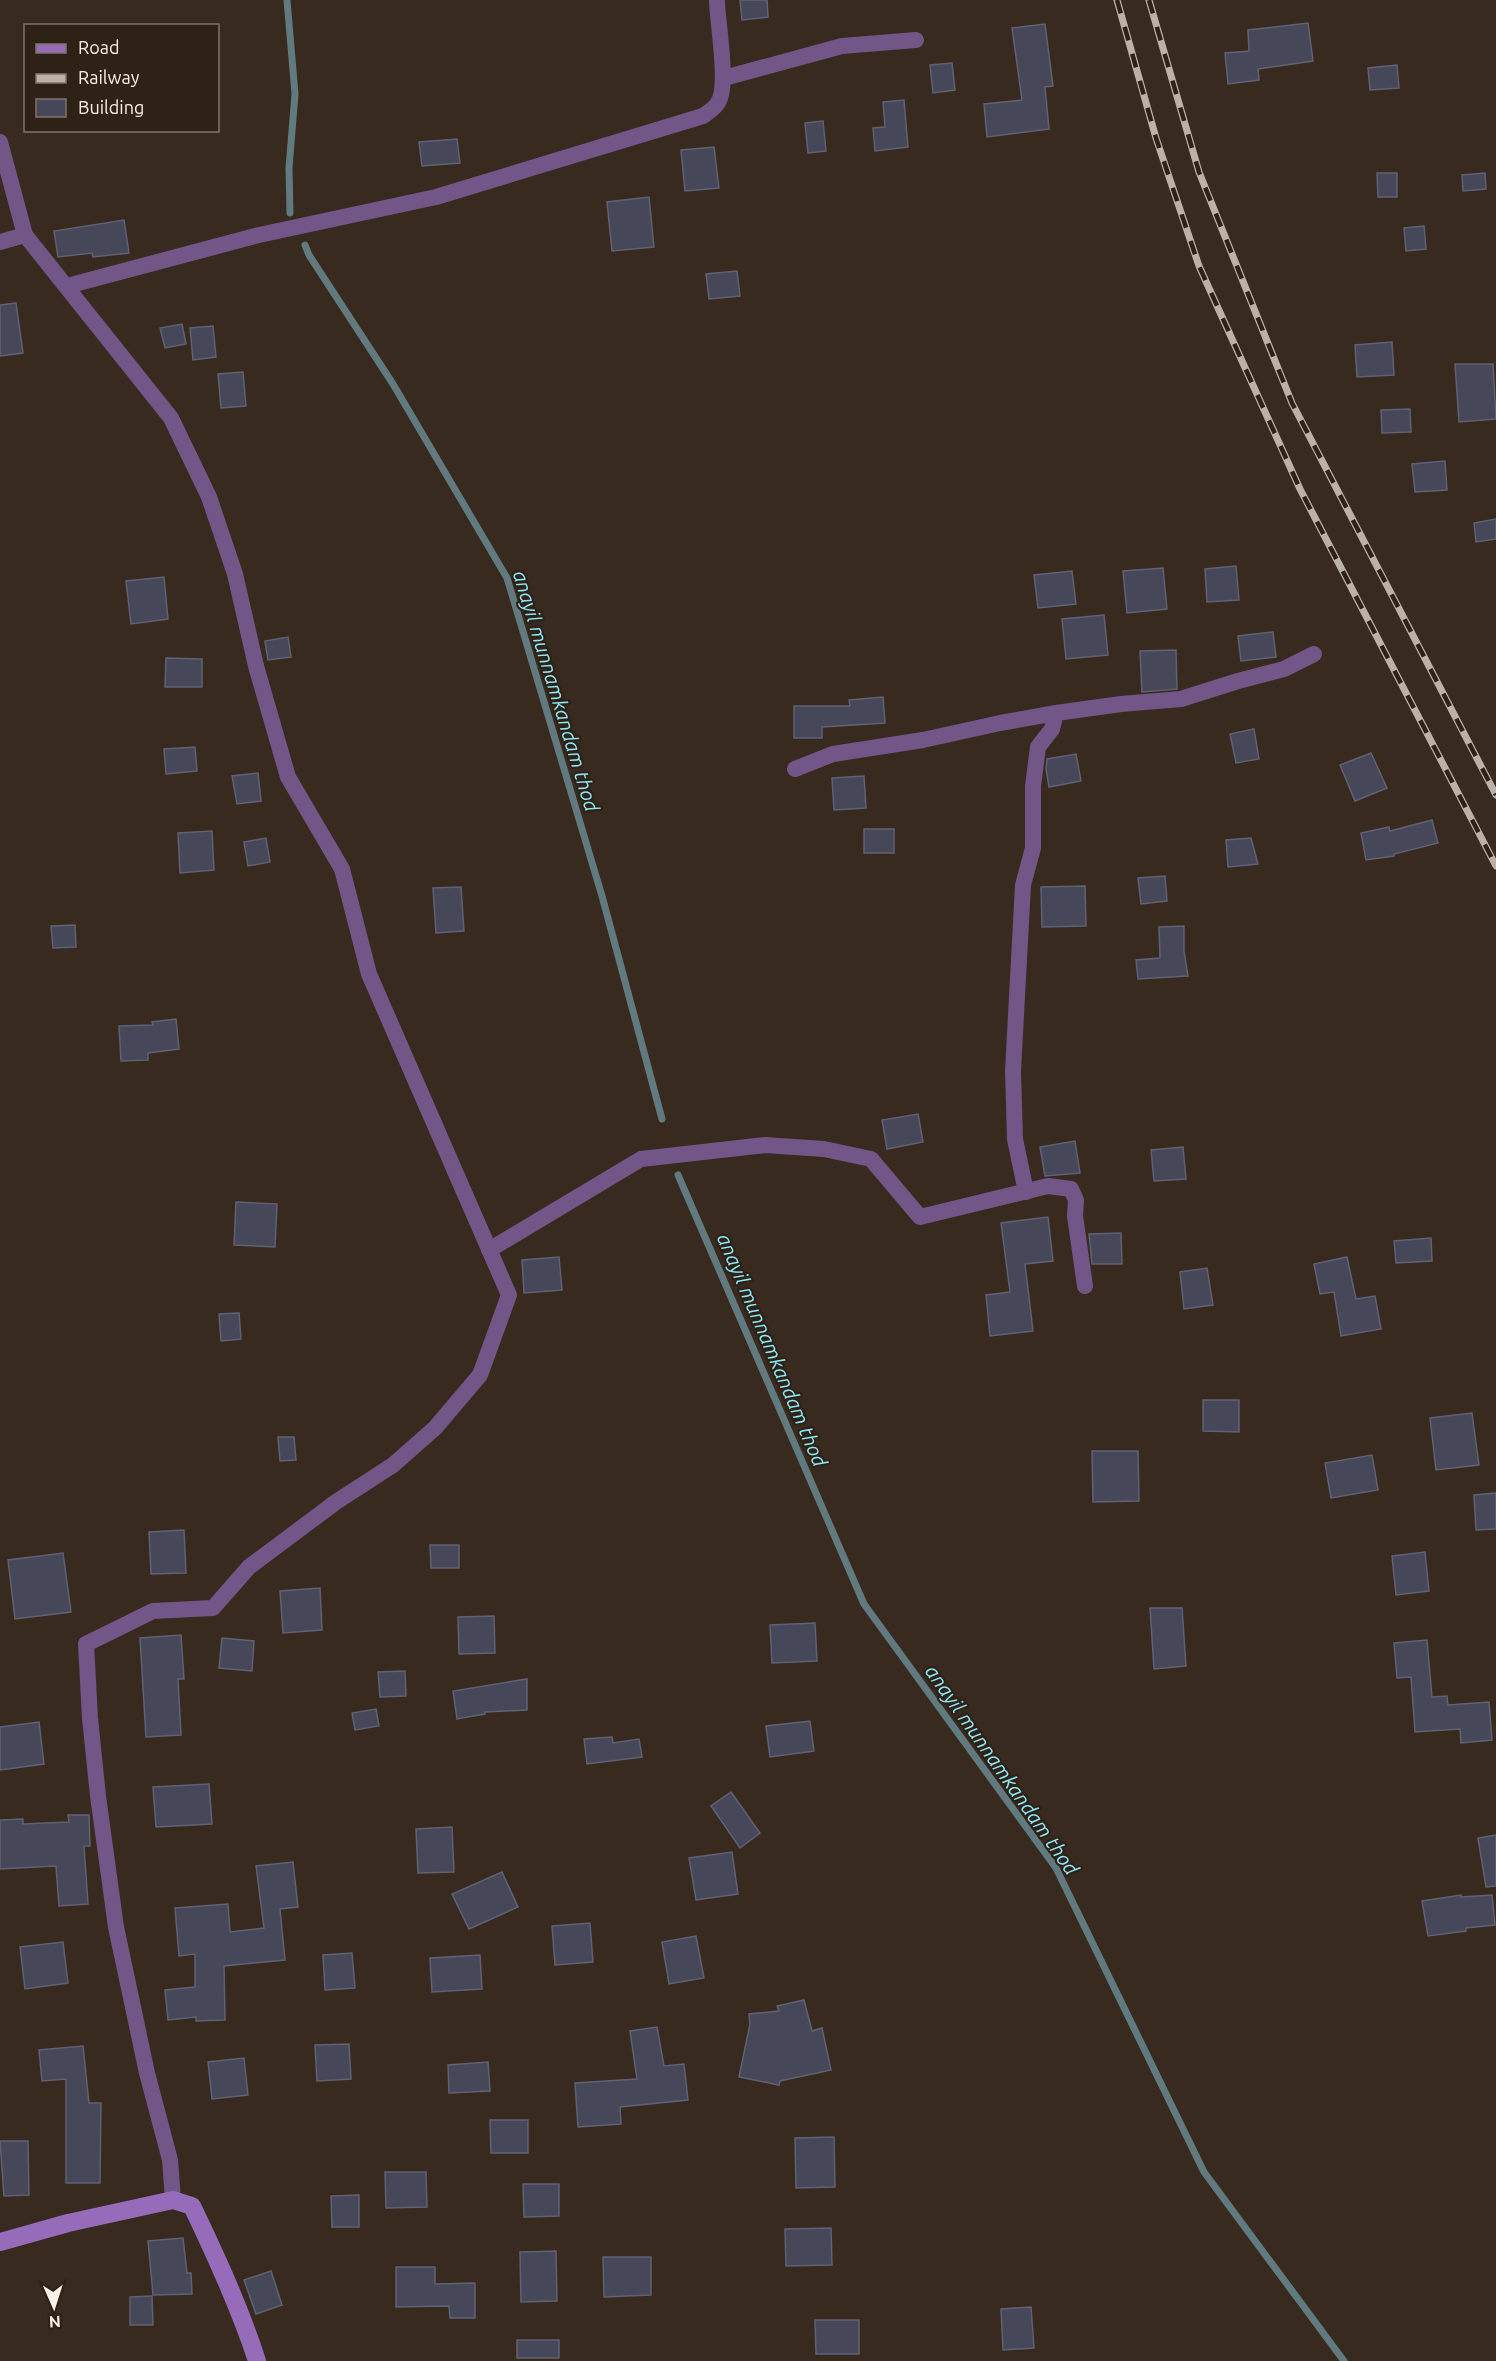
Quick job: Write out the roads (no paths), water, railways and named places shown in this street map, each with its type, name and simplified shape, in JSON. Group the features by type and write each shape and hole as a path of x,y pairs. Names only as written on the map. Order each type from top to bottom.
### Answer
{"main road":[{"path":"0,2242 68,2223 173,2200 192,2206 211,2246 257,2361"}],"street":[{"path":"67,286 259,235 436,197 703,116 719,103 724,78 717,21 717,0"},
{"path":"724,78 842,46 916,40"},
{"path":"0,142 25,235 171,418 208,497 235,574 256,666 288,777 342,869 369,974 509,1295 480,1375 435,1428 393,1465 336,1502 249,1567 213,1608 153,1611 86,1644 97,1785 116,1927 147,2073 170,2160 173,2200"},
{"path":"0,242 25,235"},
{"path":"795,769 833,754 923,740 1000,723 1056,713 1181,699 1284,669 1314,654"},
{"path":"1026,1192 1015,1139 1013,1071 1023,885 1033,848 1033,786 1038,747 1052,729 1056,713"},
{"path":"489,1250 640,1159 765,1145 824,1149 871,1159 920,1217 1048,1186 1071,1189 1076,1200 1075,1216 1085,1286"}],"waterway":[{"name":"anayil munnamkandam thod","path":"287,0 295,94 289,168 290,213"},
{"name":"anayil munnamkandam thod","path":"305,245 309,255 393,384 507,578 602,896 662,1119"},
{"name":"anayil munnamkandam thod","path":"678,1175 864,1604 1056,1868 1204,2172 1344,2361"}],"railway":[{"path":"1117,0 1156,138 1199,266 1300,489 1496,866"},
{"path":"1149,0 1199,172 1292,403 1496,795"}]}
